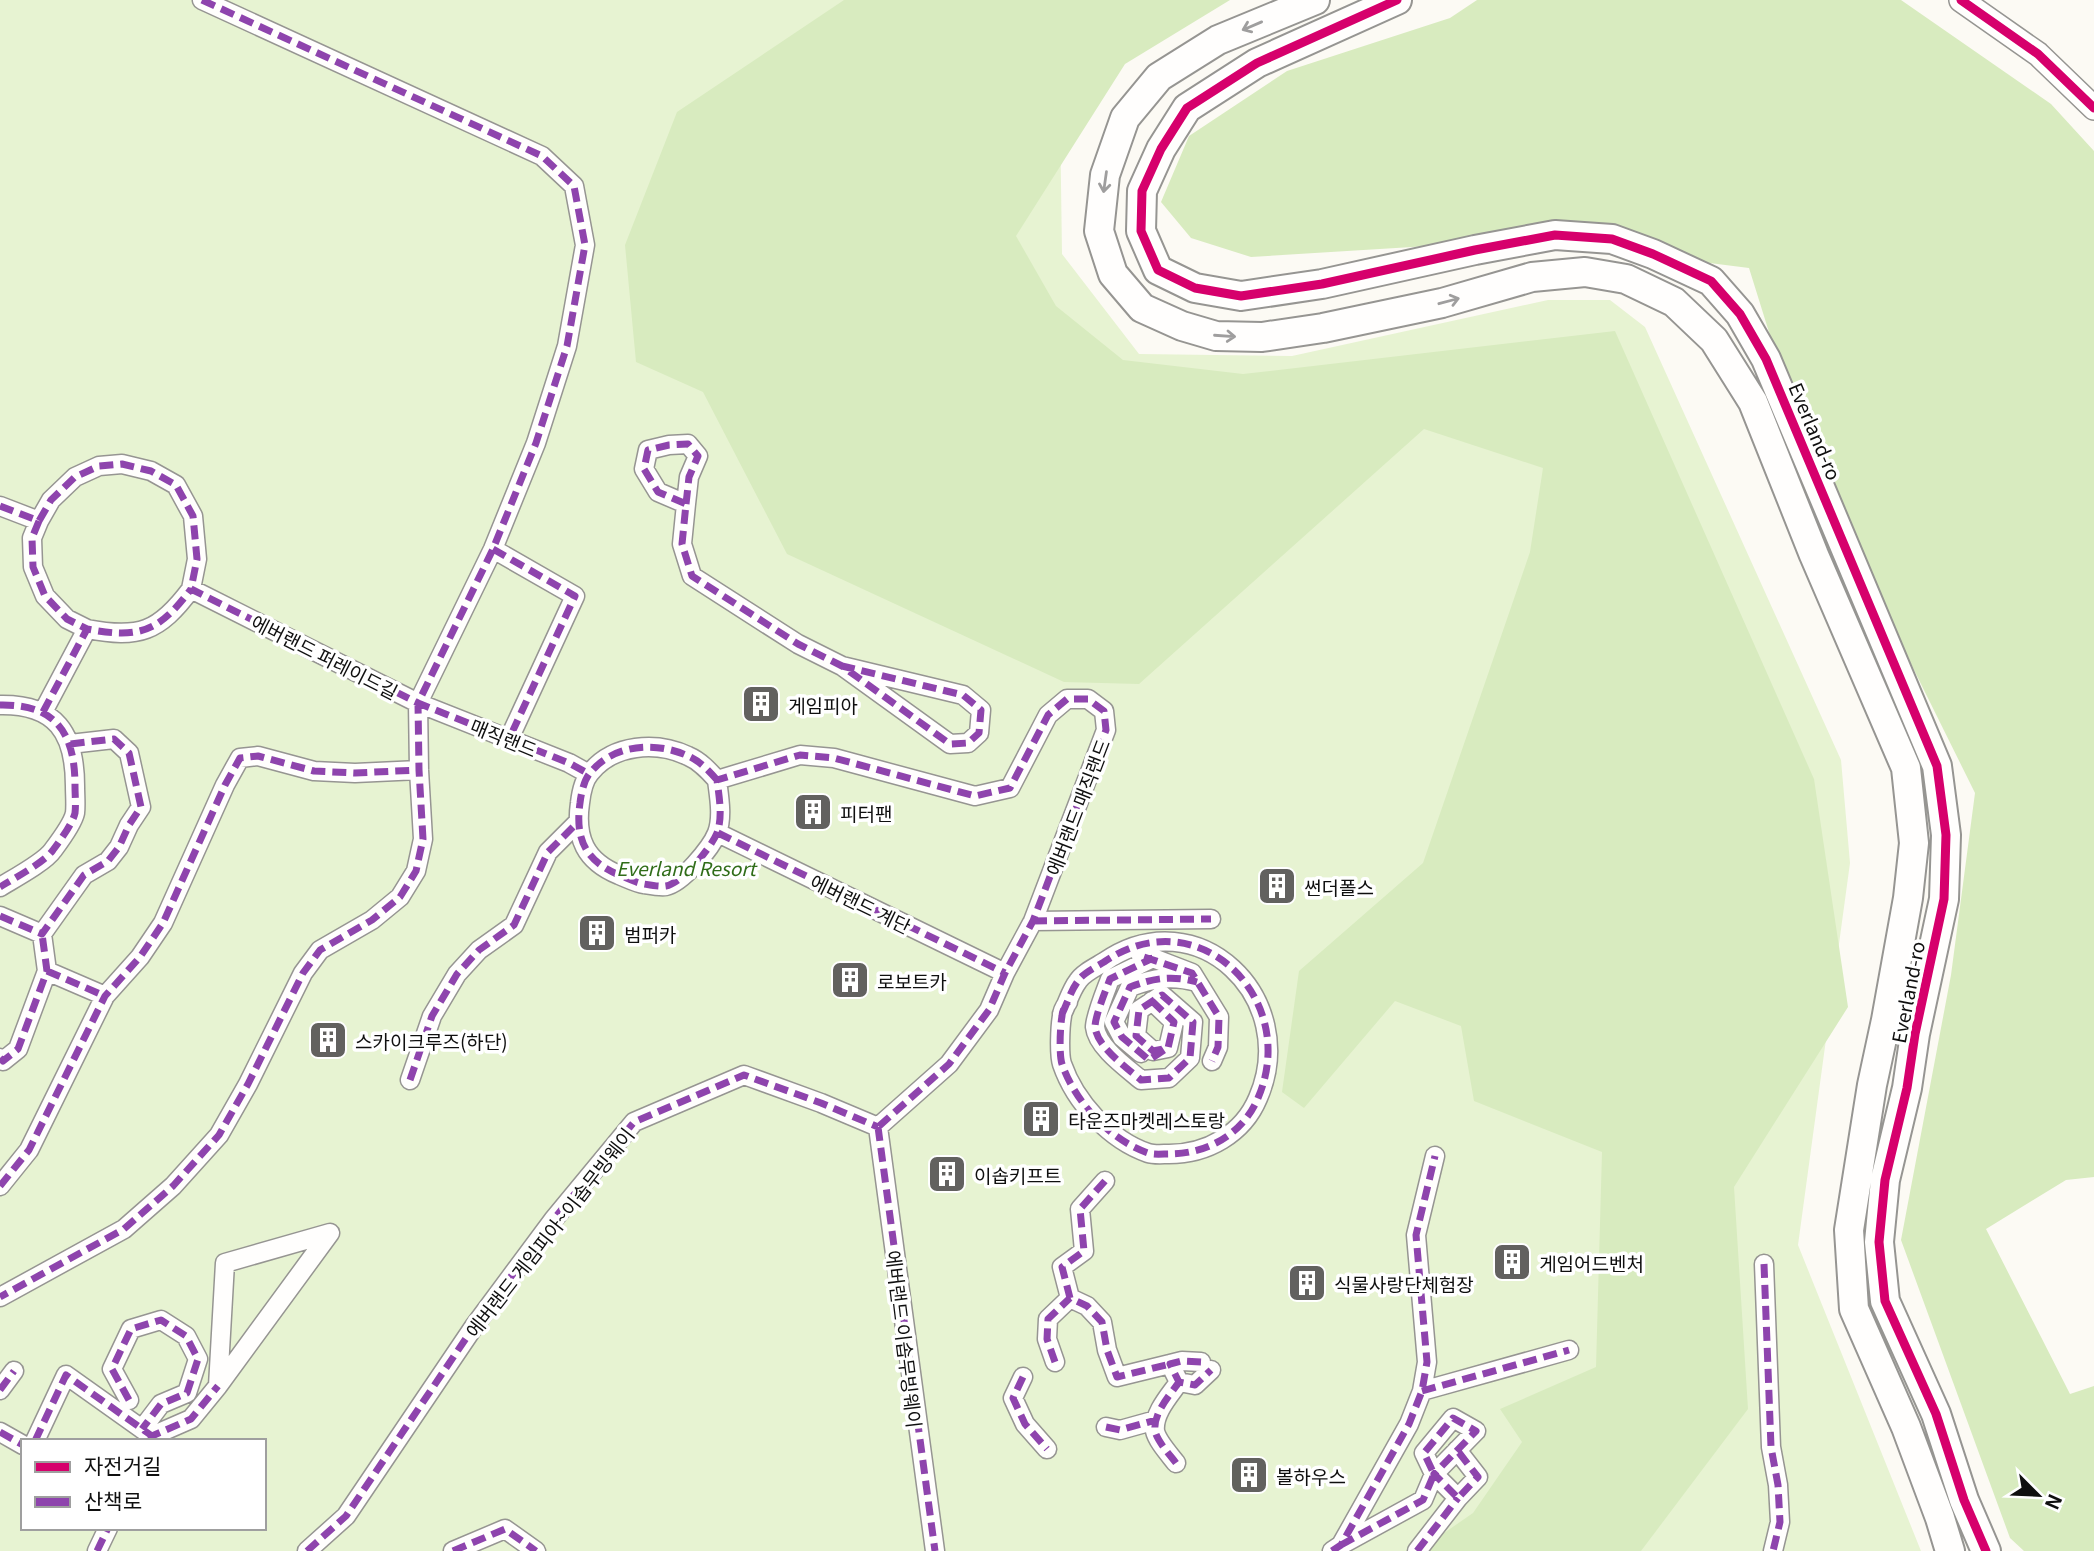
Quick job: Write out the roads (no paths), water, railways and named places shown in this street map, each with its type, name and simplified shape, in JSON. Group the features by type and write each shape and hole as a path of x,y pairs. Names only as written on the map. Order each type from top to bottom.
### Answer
{"street":[{"path":"202,0 542,156 574,186 585,245 567,346 536,443 493,549 418,703"},
{"name":"Everland-ro","path":"1315,0 1218,40 1158,77 1125,118 1105,175 1099,231 1114,275 1142,308 1182,326 1216,336 1262,337 1323,328 1442,303 1532,277 1585,272 1626,279 1674,302 1714,340 1753,402 1814,555 1906,768 1914,843 1908,898 1858,1162 1849,1230 1854,1309 1906,1427 1950,1551"},
{"name":"Everland-ro","path":"1397,0 1258,62 1187,108 1161,149 1142,191 1140,231 1158,270 1195,288 1241,296 1322,284 1556,235 1612,239 1653,254 1711,281 1740,314 1766,359 1937,766 1946,835 1944,900 1915,1034 1908,1088 1885,1180 1879,1242 1885,1301 1936,1414 1964,1500 1986,1551"},
{"path":"1961,0 2038,54 2094,108"},
{"path":"122,464 151,471 176,485 193,516 197,559 191,589 175,611 158,624 134,633 109,633 87,629 67,619 45,596 33,567 32,538 39,521 51,500 75,477 87,471 99,466 122,464"},
{"path":"686,504 682,544 692,576 798,644 842,666 950,744 968,743 979,733 981,710 963,695 842,666"},
{"path":"0,506 39,521"},
{"path":"493,549 575,596 509,739"},
{"name":"에버랜드 퍼레이드길","path":"0,1297 124,1229 173,1186 219,1135 248,1084 303,973 320,950 372,920 400,897 416,871 423,839 418,703 191,589"},
{"path":"43,712 87,629"},
{"name":"에버랜드 매직랜드","path":"717,780 800,755 834,758 975,796 1010,788 1048,715 1068,699 1088,699 1104,711 1106,730 1032,921 989,1010 949,1064 878,1127"},
{"name":"매직랜드","path":"418,703 569,763 589,774"},
{"path":"0,705 16,705 43,712 57,723 70,744 75,779 75,816 51,854 0,887"},
{"path":"0,1058 3,1060 18,1049 47,971 42,934 84,875 108,861 119,847 141,807 128,753 114,738 70,744"},
{"path":"636,747 657,747 688,756 704,766 717,780 720,806 718,833 684,876 666,886 640,883 604,869 584,848 577,823 580,796 589,774 610,755 636,747"},
{"path":"0,1186 29,1150 105,996 140,957 163,923 225,785 240,758 258,756 314,771 355,773 419,769"},
{"path":"410,1080 432,1016 457,974 479,950 514,925 548,852 577,823"},
{"name":"에버랜드 계단","path":"718,833 1005,973"},
{"path":"0,916 42,934"},
{"path":"1032,921 1211,919"},
{"path":"1116,953 1149,942 1186,943 1212,954 1242,976 1262,1014 1267,1033 1268,1066 1258,1099 1239,1128 1215,1145 1185,1154 1150,1154 1119,1139 1076,1093 1060,1061 1065,1008 1079,979 1116,953 1153,958 1192,972 1219,1017 1218,1047 1212,1061"},
{"path":"1153,958 1110,979 1101,1002 1096,1027 1104,1046 1141,1080 1170,1078 1190,1058 1193,1022 1162,996 1139,1010 1136,1036 1153,1051 1168,1048"},
{"path":"47,971 105,996"},
{"path":"1152,1001 1174,1022 1168,1048 1149,1060 1122,1037 1114,1022 1130,987 1152,978 1182,978 1197,982"},
{"name":"에버랜드 게임피아~이솝무빙웨이","path":"307,1551 346,1516 475,1325 553,1220 635,1122 744,1076 821,1102 878,1127"},
{"name":"에버랜드 이솝무빙웨이","path":"878,1127 934,1551"},
{"path":"1336,1548 1409,1424 1422,1391 1427,1362 1416,1235 1435,1156"},
{"path":"1070,1298 1062,1267 1084,1251 1080,1209 1105,1181"},
{"path":"148,1435 191,1419 218,1387 330,1233 225,1263 218,1387"},
{"path":"1764,1264 1771,1447 1778,1485 1780,1522 1773,1551"},
{"path":"1055,1362 1047,1339 1048,1319 1070,1298"},
{"path":"1070,1298 1087,1306 1102,1322 1107,1350 1117,1377 1182,1361 1206,1366 1195,1384 1179,1382"},
{"path":"129,1400 112,1369 131,1329 161,1320 186,1336 198,1359 187,1392 161,1404 148,1435"},
{"path":"1422,1391 1569,1350"},
{"path":"1170,1364 1179,1382"},
{"path":"0,1390 14,1371"},
{"path":"36,1439 66,1375 148,1435"},
{"path":"1023,1377 1013,1398 1025,1424 1047,1449"},
{"path":"1176,1463 1155,1433 1161,1408 1179,1382"},
{"path":"1336,1548 1423,1500 1434,1474 1476,1431 1453,1418 1424,1453 1434,1474 1458,1498"},
{"path":"1106,1427 1120,1430 1156,1420"},
{"path":"0,1433 21,1443"},
{"path":"1417,1551 1458,1498 1478,1478 1457,1450"},
{"path":"97,1551 107,1530"},
{"path":"453,1551 505,1530 536,1551"}],"place":[{"name":"게임피아","path":"761,704"},
{"name":"피터팬","path":"813,812"},
{"name":"썬더폴스","path":"1277,886"},
{"name":"범퍼카","path":"597,933"},
{"name":"로보트카","path":"850,980"},
{"name":"스카이크루즈(하단)","path":"328,1040"},
{"name":"타운즈마켓레스토랑","path":"1041,1119"},
{"name":"이솝키프트","path":"947,1174"},
{"name":"게임어드벤처","path":"1512,1262"},
{"name":"식물사랑단체험장","path":"1307,1283"},
{"name":"볼하우스","path":"1249,1475"}],"park label":[{"name":"Everland Resort","path":"686,867"}]}
